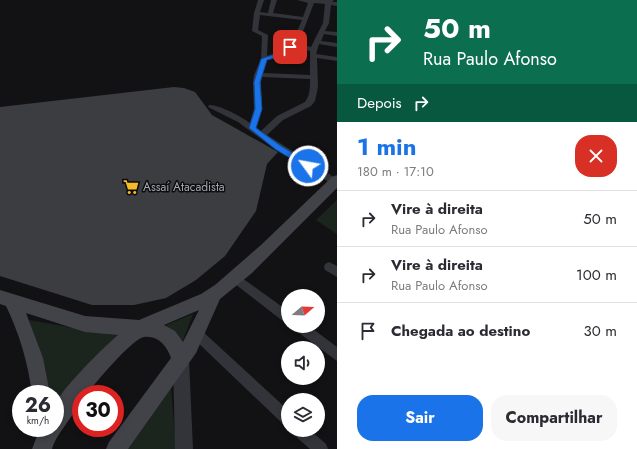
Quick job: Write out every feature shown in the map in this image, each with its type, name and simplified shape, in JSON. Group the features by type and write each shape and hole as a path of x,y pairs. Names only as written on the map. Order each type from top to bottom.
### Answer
{"main road":[{"path":"64,408 99,366 124,341 143,327 214,294 235,278 282,235 336,181"},
{"path":"116,449 181,360 197,334 214,294"},
{"path":"6,299 85,324 143,327 158,330 169,337 176,347 181,360"},
{"path":"6,299 25,329 34,351 40,385"},
{"path":"42,437 42,449"},
{"path":"42,449 46,437"}],"street":[{"path":"252,128 258,109 258,75 264,59 266,35 255,31 257,12 261,0"},
{"path":"270,14 274,0"},
{"path":"300,0 330,1 337,4"},
{"path":"264,59 280,54 293,44 299,36 311,1"},
{"path":"262,135 280,118 311,101 314,77 313,52 316,42 326,23 330,1"},
{"path":"257,12 305,19"},
{"path":"322,32 337,34"},
{"path":"316,42 337,45"},
{"path":"293,44 337,59"},
{"path":"258,75 314,77"},
{"path":"212,107 234,116 278,147 336,181"},
{"path":"235,278 281,313"},
{"path":"308,333 337,355"},
{"path":"197,334 281,412"},
{"path":"181,360 184,449"},
{"path":"307,437 321,449"}],"shaded area":[{"path":"337,200 337,234 316,220"},
{"path":"193,314 182,343 166,325"},
{"path":"29,320 120,336 76,385 72,385 72,389 64,398 64,385 47,385"},
{"path":"171,387 176,449 126,449"}],"building":[{"name":"Assaí Atacadista","path":"174,87 184,88 195,92 212,115 278,152 267,164 256,211 225,256 196,280 166,298 134,305 92,305 0,276 0,107"}],"place":[{"name":"Assaí Atacadista","path":"131,187"}],"route":[{"path":"290,47 280,54 264,59 257,82 258,109 255,123 252,128 308,166"}]}
